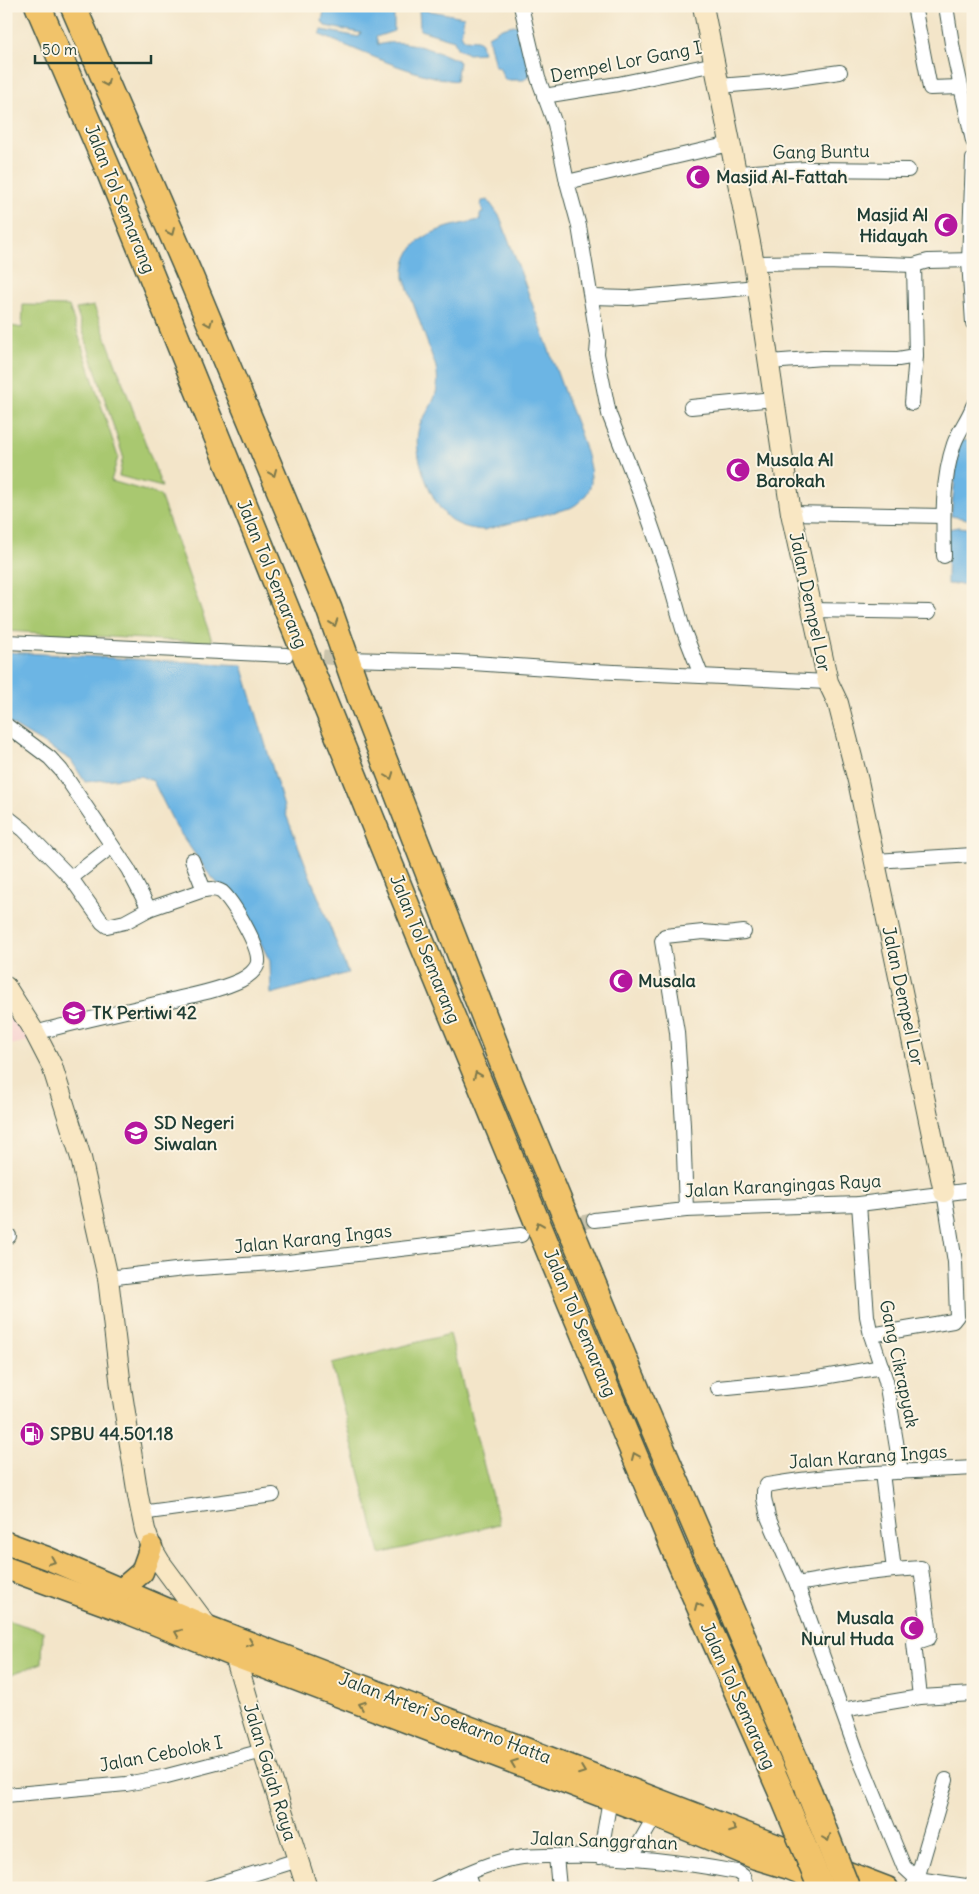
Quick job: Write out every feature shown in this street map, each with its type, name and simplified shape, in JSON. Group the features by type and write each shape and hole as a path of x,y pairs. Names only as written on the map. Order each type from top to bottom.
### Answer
{"highway":[{"name":"Jalan Tol Semarang","path":"38,6 109,171 422,943 571,1304 674,1549 782,1794 821,1888"},
{"name":"Jalan Tol Semarang","path":"72,6 191,278 329,609 362,703 511,1085 647,1414 809,1792 847,1888"}],"main road":[{"name":"Jalan Arteri Soekarno Hatta","path":"6,1543 47,1558 208,1627 887,1888"},
{"path":"121,1590 142,1572 151,1547"},
{"name":"Jalan Arteri Soekarno Hatta","path":"6,1568 655,1816 756,1858 789,1868 836,1888"}],"street":[{"path":"521,6 538,78 555,124 566,182 584,252 598,342 597,354 609,414 665,565 696,675"},
{"name":"Jalan Dempel Lor","path":"703,6 754,263 791,513 828,682 838,703 858,781 944,1192"},
{"path":"914,6 930,88 961,87"},
{"path":"946,6 973,141"},
{"name":"Dempel Lor Gang I","path":"544,96 618,84 715,64"},
{"path":"719,86 769,82 840,72"},
{"path":"566,182 730,144"},
{"path":"973,160 971,260 973,322"},
{"name":"Gang Buntu","path":"736,173 807,169 908,170"},
{"path":"754,263 826,262 914,265 928,261 971,260"},
{"path":"912,403 916,356 914,265"},
{"path":"592,297 628,298 758,287"},
{"path":"769,362 823,358 898,359 916,356"},
{"path":"691,408 774,399"},
{"path":"944,556 943,516 949,462 955,442 969,418 973,406"},
{"path":"791,513 943,516"},
{"path":"811,610 929,612"},
{"path":"6,642 286,656"},
{"path":"348,659 458,662 828,682"},
{"path":"6,725 50,758 61,770 128,869 148,909"},
{"path":"6,816 24,830 71,878 102,922 107,926 125,922 148,909 212,888 221,892 237,913 256,946 259,961 252,973 241,980 205,992 35,1033"},
{"path":"71,878 112,846"},
{"path":"875,860 973,855"},
{"path":"192,860 204,890"},
{"path":"686,1210 684,1125 677,1032 662,941 665,936 703,932 726,934 744,932"},
{"path":"6,987 35,1033 52,1066 81,1158 108,1278 121,1387 141,1513 151,1547 208,1627 235,1656"},
{"name":"Jalan Karangingas Raya","path":"594,1220 686,1210 859,1204 944,1192 973,1190"},
{"path":"871,1335 954,1321 957,1316 955,1262 944,1192"},
{"name":"Gang Cikrapyak","path":"859,1204 868,1316 871,1335 886,1381 901,1472"},
{"name":"Jalan Karang Ingas","path":"108,1278 184,1269 288,1262 521,1235"},
{"path":"718,1388 812,1379 882,1367"},
{"name":"Jalan Karang Ingas","path":"797,1584 768,1517 764,1498 764,1491 767,1485 796,1480 973,1468"},
{"path":"882,1473 894,1570"},
{"path":"141,1513 273,1494"},
{"path":"914,1883 904,1867 856,1750 797,1584 850,1575 920,1568 930,1635 929,1638 914,1643 920,1697"},
{"name":"Jalan Gajah Raya","path":"235,1656 307,1888"},
{"path":"842,1710 920,1697 973,1694"},
{"name":"Jalan Cebolok I","path":"6,1795 126,1784 163,1777 263,1751"},
{"path":"914,1883 946,1780"},
{"path":"600,1857 610,1800"},
{"path":"631,1858 655,1816"},
{"path":"556,1856 559,1888"},
{"name":"Jalan Sanggrahan","path":"435,1888 489,1864 519,1857 556,1856 631,1858 682,1862 737,1872 745,1883"},
{"path":"208,1888 298,1860"},
{"path":"467,1874 472,1888"},
{"path":"914,1883 973,1887"}],"shaded area":[{"path":"6,994 32,1040 6,1046"}],"green space":[{"path":"23,305 69,306 118,457 111,481 160,495 213,643 6,631 6,325 22,328"},
{"path":"94,306 162,487 119,476 123,456 76,309"},
{"path":"450,1334 499,1524 380,1554 332,1364"},
{"path":"6,1620 43,1631 42,1663 6,1676"}],"water":[{"path":"325,6 394,6 394,31 376,37 378,45 388,43 408,44 456,59 459,62 456,81 421,74 320,35 322,30 359,37 361,33 325,26 322,21"},
{"path":"419,9 464,17 461,34 464,39 477,40 481,43 483,53 468,54 457,48 454,40 420,30"},
{"path":"514,25 521,27 532,69 530,75 524,80 505,80 499,67 495,66 488,36 502,28"},
{"path":"488,200 500,217 581,435 588,459 591,483 585,496 570,508 484,530 459,524 451,520 444,513 431,492 421,466 417,442 418,432 435,397 437,374 404,278 405,263 410,251 418,242 440,230 480,220 480,214 484,212 481,205 482,201"},
{"path":"973,440 973,520 951,516 959,441"},
{"path":"959,527 973,529 973,585 947,584 948,529"},
{"path":"6,652 242,665 287,817 348,973 271,994 270,961 245,913 208,873 176,827 153,781 140,776 85,782 71,760 6,721"}],"tunnel":[{"path":"302,656 348,659"},
{"path":"537,1232 594,1220"}],"place":[{"name":"Masjid Al-Fattah","path":"698,177"},
{"name":"Masjid Al Hidayah","path":"946,225"},
{"name":"Musala Al Barokah","path":"738,470"},
{"name":"Musala","path":"621,981"},
{"name":"TK Pertiwi 42","path":"74,1013"},
{"name":"SD Negeri Siwalan","path":"136,1133"},
{"name":"SPBU 44.501.18","path":"32,1434"},
{"name":"Musala Nurul Huda","path":"912,1628"}]}
